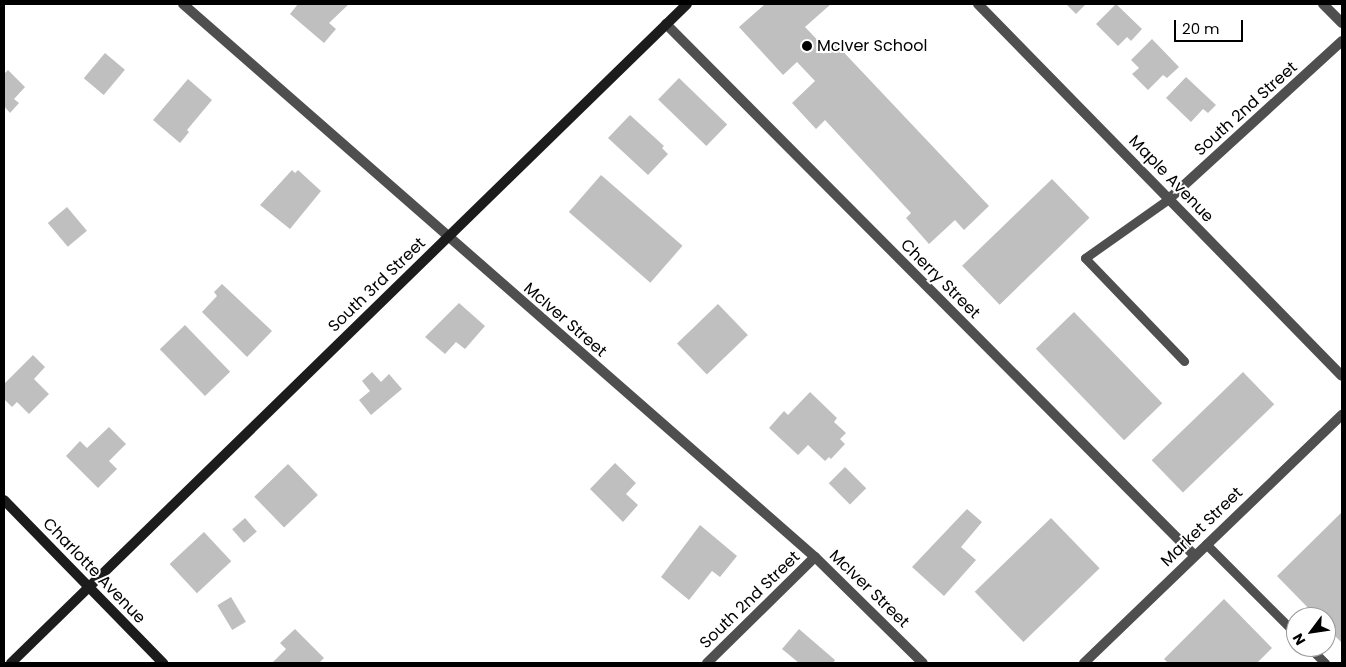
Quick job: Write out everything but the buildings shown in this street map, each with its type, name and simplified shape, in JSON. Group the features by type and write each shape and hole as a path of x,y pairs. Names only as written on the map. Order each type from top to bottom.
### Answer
{"street":[{"name":"McIver Street","path":"183,4 815,557 923,663"},
{"name":"South 3rd Street","path":"11,663 687,4"},
{"name":"Maple Avenue","path":"978,4 1170,198 1342,376"},
{"path":"1324,4 1342,23"},
{"name":"Cherry Street","path":"666,24 1194,555"},
{"name":"South 2nd Street","path":"1170,198 1342,41"},
{"name":"Market Street","path":"1084,663 1194,555 1342,415"},
{"name":"Charlotte Avenue","path":"4,500 163,663"},
{"name":"South 2nd Street","path":"707,663 815,557"}],"lane":[{"path":"1170,198 1085,258 1184,361"},
{"path":"1206,544 1286,624"}],"place":[{"name":"McIver School","path":"807,46"}]}
